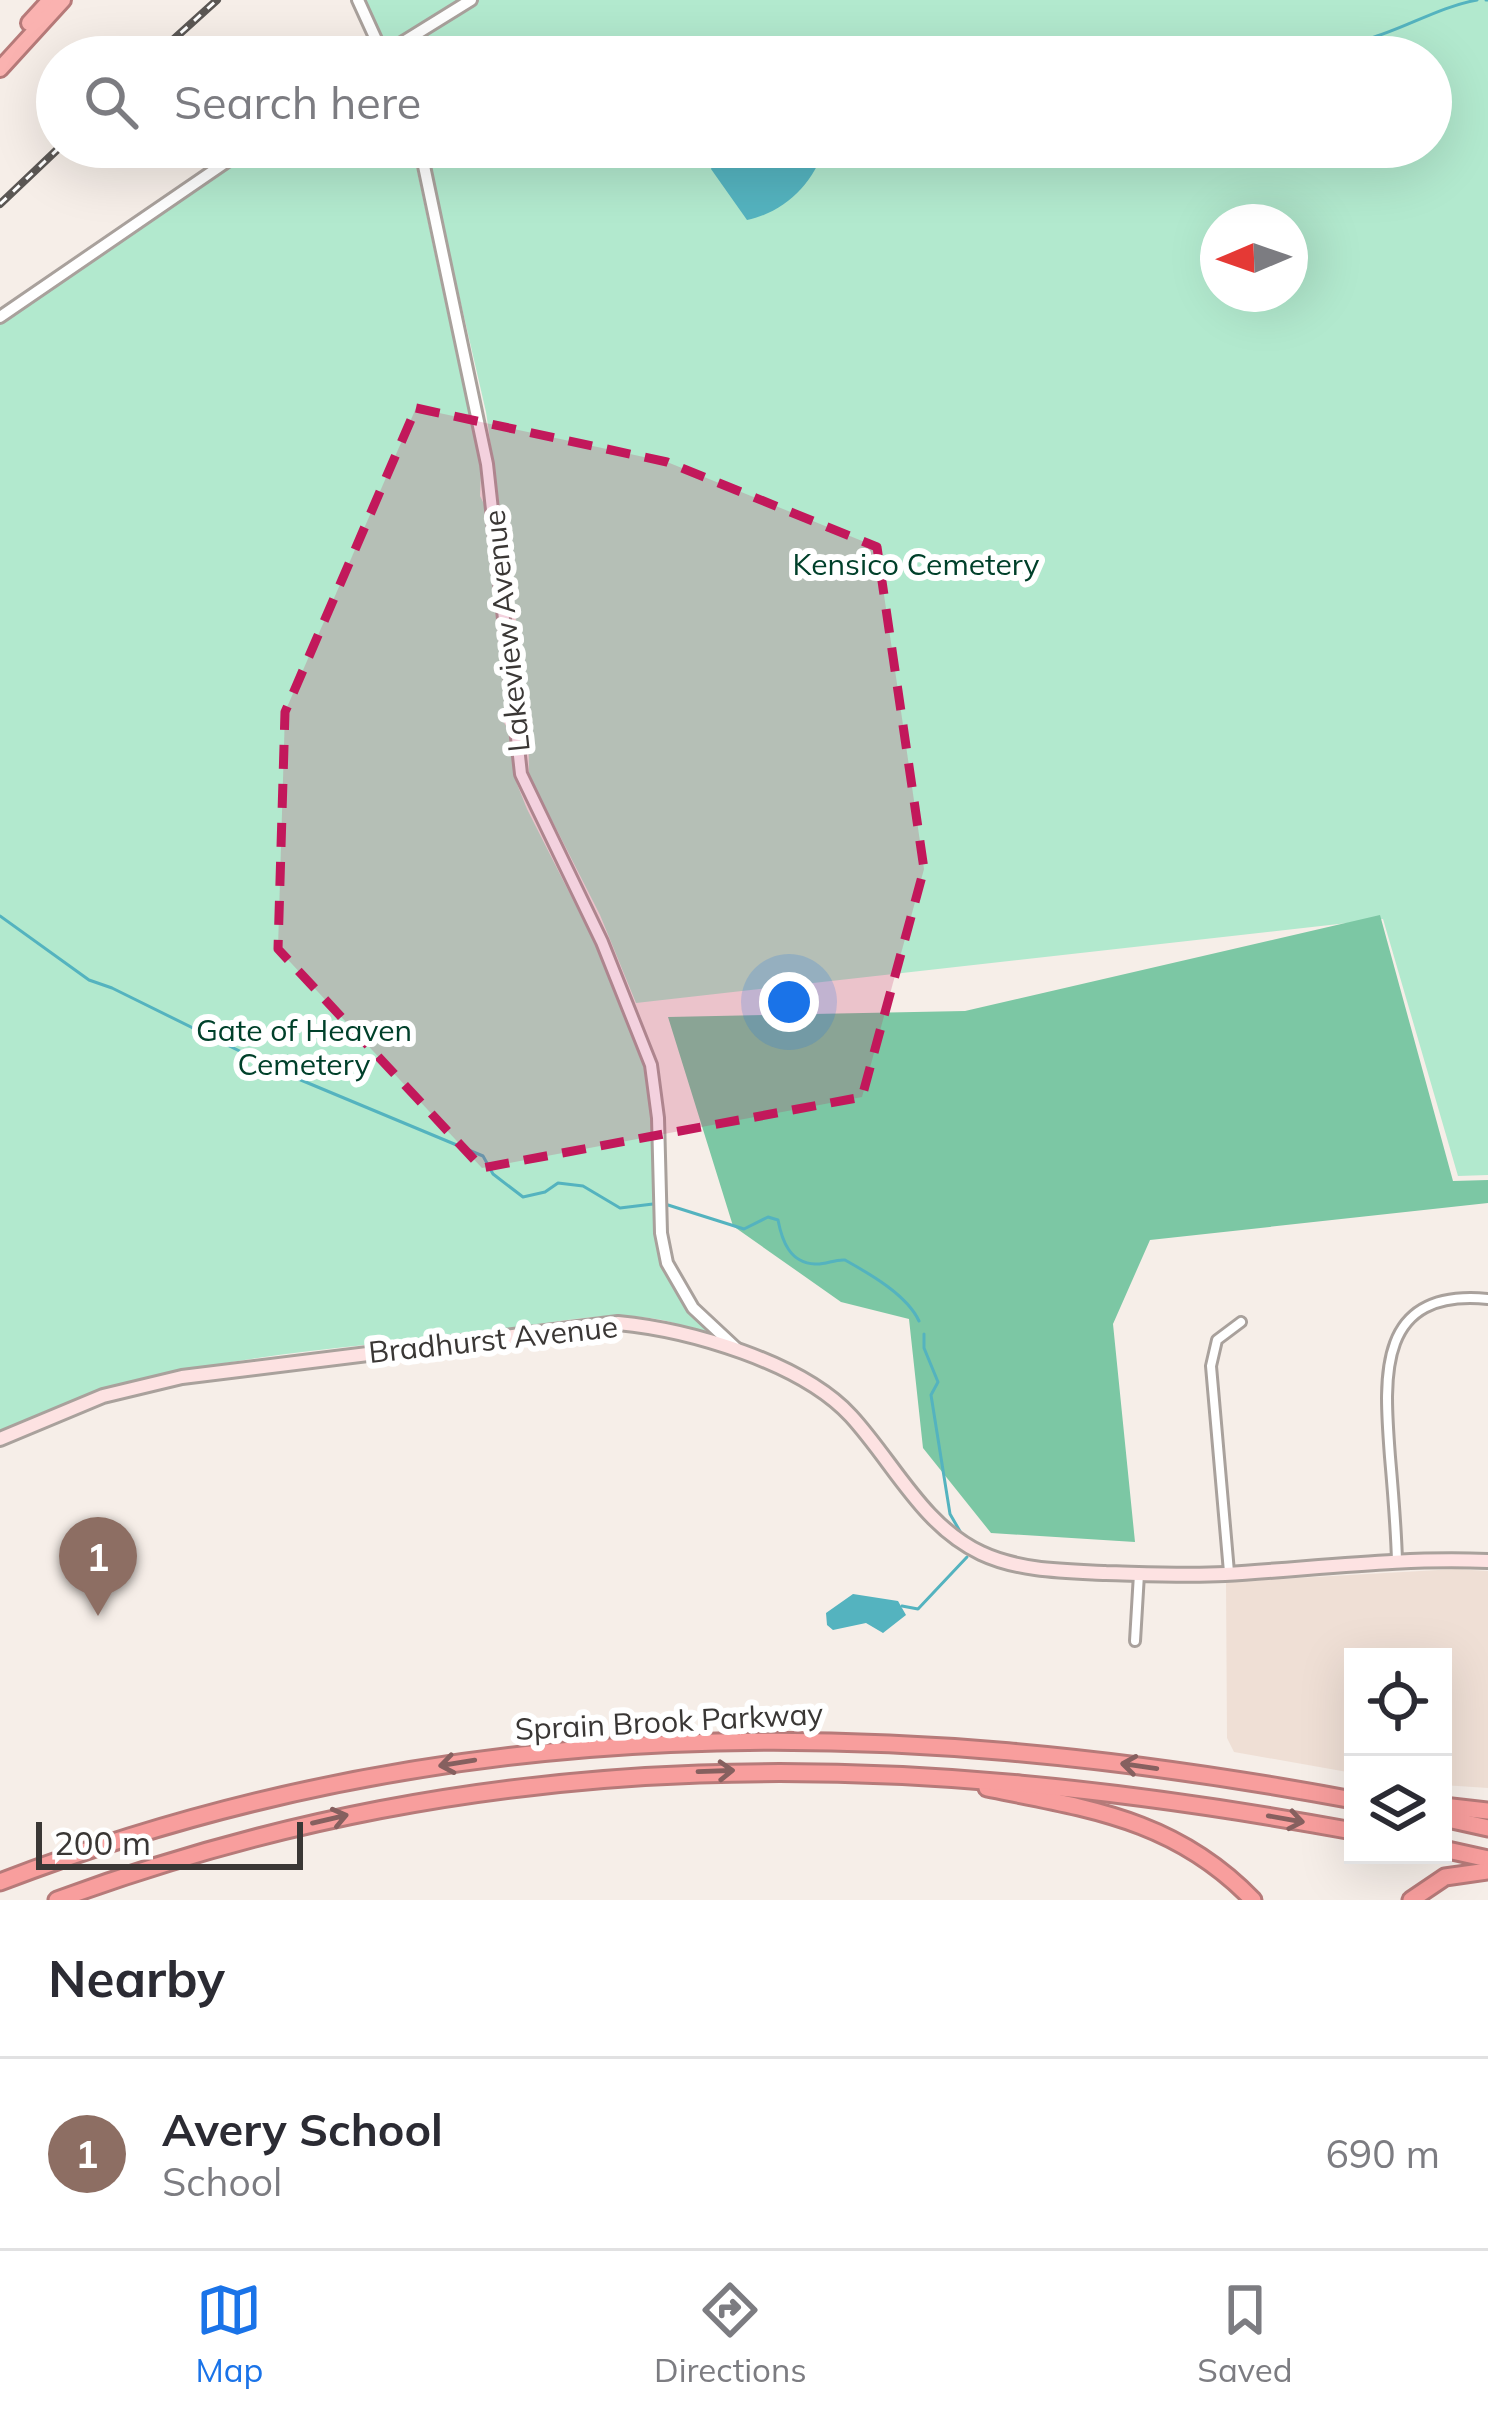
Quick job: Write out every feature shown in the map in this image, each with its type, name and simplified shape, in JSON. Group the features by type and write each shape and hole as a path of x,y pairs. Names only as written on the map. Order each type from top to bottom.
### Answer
{"highway":[{"path":"0,55 50,0"},
{"path":"0,69 63,0"},
{"name":"Sprain Brook Parkway","path":"0,1882 146,1833 299,1792 471,1761 595,1747 751,1739 907,1743 1095,1760 1344,1796"},
{"name":"Sprain Brook Parkway","path":"57,1900 262,1835 478,1792 605,1777 823,1770 920,1775 1108,1793 1344,1830"},
{"path":"920,1775 1140,1823 1212,1862 1253,1900"},
{"path":"1452,1807 1488,1811"},
{"path":"1452,1820 1488,1828"},
{"path":"1452,1851 1488,1859"},
{"path":"1411,1900 1445,1877 1488,1871"}],"main road":[{"name":"Bradhurst Avenue","path":"0,1439 103,1396 182,1376 581,1325 650,1326 740,1353 810,1383 834,1401 933,1520 982,1554 1034,1568 1139,1574 1488,1562"}],"street":[{"path":"358,0 373,36"},
{"path":"414,36 471,0"},
{"path":"0,317 217,168"},
{"name":"Lakeview Avenue","path":"424,168 487,464 521,774 602,942 651,1065 658,1106 661,1233 667,1263 693,1308 740,1353"},
{"path":"1397,1562 1387,1418 1389,1355 1398,1334 1426,1308 1446,1299 1488,1299"},
{"path":"1229,1574 1211,1366 1217,1340 1241,1322"},
{"path":"1135,1641 1139,1574"}],"highlighted area":[{"path":"416,408 667,462 877,547 924,869 862,1097 482,1168 278,949 285,712"}],"shaded area":[{"path":"1488,1571 1488,1788 1452,1786 1452,1648 1344,1648 1344,1771 1234,1752 1227,1738 1226,1582"}],"green space":[{"name":"Kensico Cemetery","path":"364,0 1488,0 1488,1175 1458,1176 1383,919 636,1003 600,915 529,775 528,704 486,412 430,168 1452,168 1452,36 380,36"},
{"name":"Gate of Heaven Cemetery","path":"225,168 416,168 481,470 480,496 486,508 506,701 501,718 508,729 517,784 609,971 643,1058 654,1121 656,1235 665,1272 681,1301 714,1333 713,1338 669,1321 617,1316 296,1353 115,1387 0,1431 0,323"},
{"path":"1380,915 1453,1181 1488,1180 1488,1203 1150,1240 1113,1324 1135,1542 991,1533 923,1448 909,1319 841,1302 733,1226 668,1017 965,1011"}],"water":[{"path":"815,168 785,203 747,220 711,169"},
{"path":"853,1594 898,1601 906,1615 883,1633 866,1623 833,1630 827,1625 826,1613"}],"waterway":[{"path":"1376,36 1477,0"},
{"path":"0,916 89,980 284,1073 483,1156 493,1174 523,1197 558,1183 583,1186 620,1208 653,1204"},
{"path":"668,1205 744,1229 768,1217 778,1220 785,1243 799,1260 819,1264 845,1260 897,1294 919,1321"},
{"path":"924,1334 924,1348 938,1382 931,1395 950,1514 961,1533"},
{"path":"902,1606 918,1609 967,1557"}],"railway":[{"path":"177,36 217,0"},
{"path":"0,204 38,168"}],"place":[{"name":"Avery School","path":"98,1616"}]}
